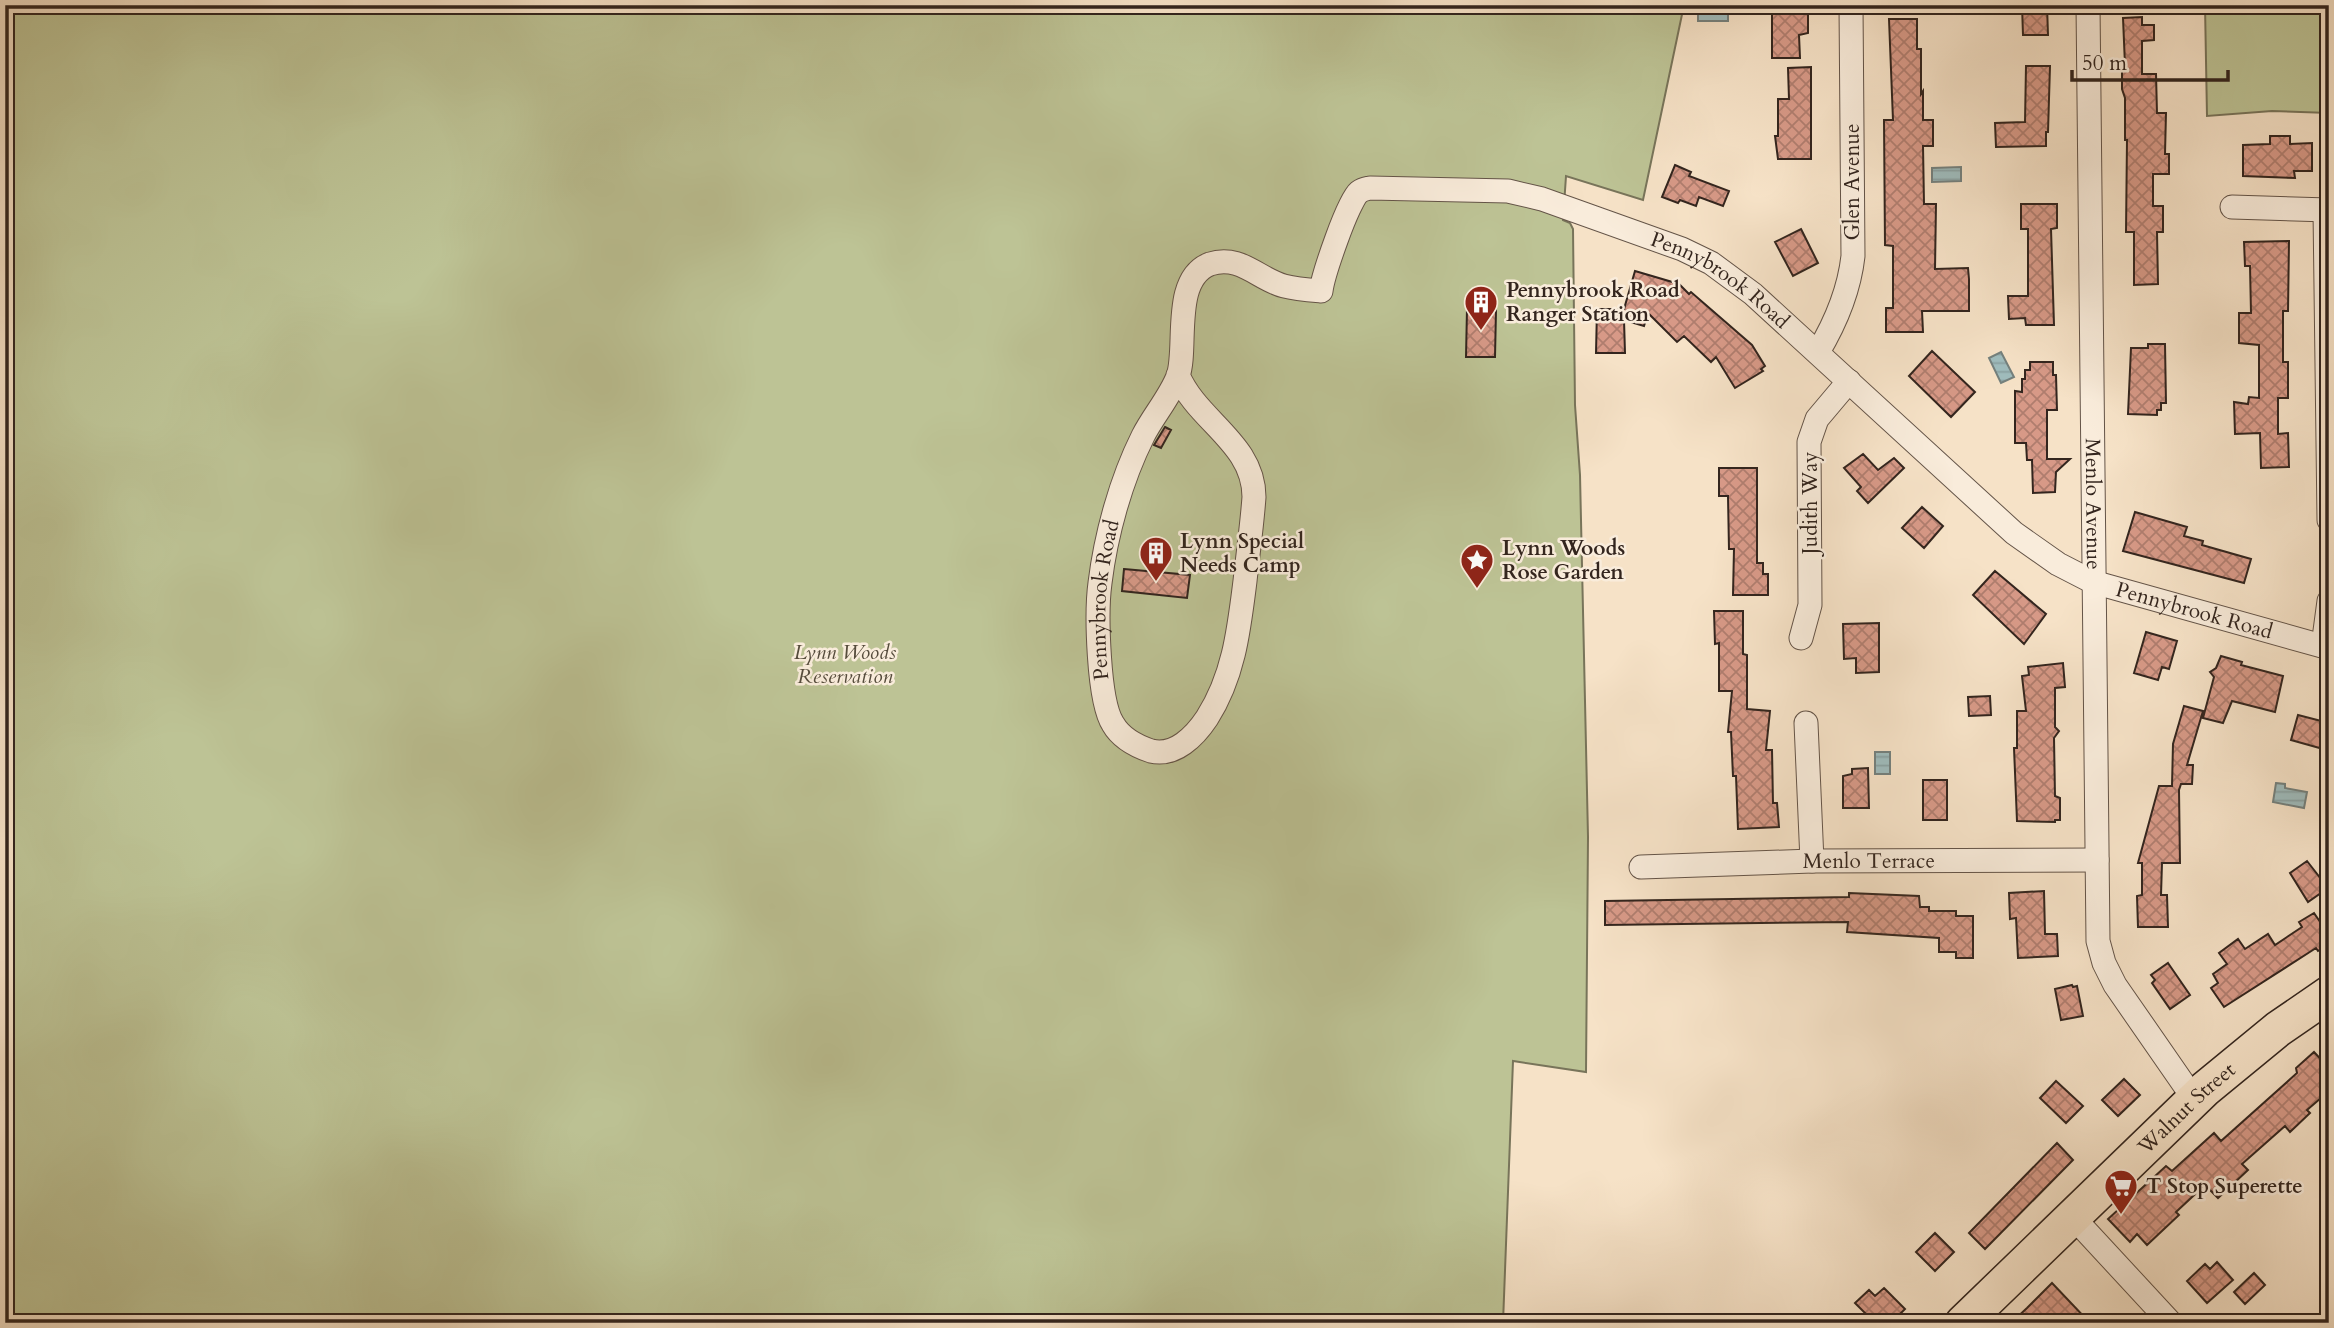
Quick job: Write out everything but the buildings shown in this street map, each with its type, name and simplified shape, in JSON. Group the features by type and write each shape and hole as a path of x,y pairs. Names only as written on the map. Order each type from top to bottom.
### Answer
{"main road":[{"name":"Walnut Street","path":"1963,1323 2194,1100 2255,1047 2329,994"}],"street":[{"name":"Glen Avenue","path":"1818,352 1843,299 1853,256 1851,5"},
{"name":"Menlo Avenue","path":"2088,5 2098,941 2104,963 2115,985 2194,1100"},
{"name":"Pennybrook Road","path":"1178,375 1194,402 1247,463 1253,478 1254,497 1240,621 1228,675 1206,719 1189,739 1173,749 1156,752 1125,738 1113,725 1106,709 1100,641 1100,584 1120,498 1142,438 1178,375 1182,318 1189,289 1201,270 1210,265 1230,262 1243,265 1285,286 1321,291 1322,279 1337,237 1355,197 1361,190 1370,188 1508,191 1553,203 1694,255 1727,274 1753,294 2014,533 2058,564 2093,582 2326,647"},
{"path":"2232,207 2327,209 2329,520"},
{"name":"Judith Way","path":"1801,638 1810,605 1811,435 1820,415 1849,381"},
{"path":"2326,647 2329,601"},
{"path":"1806,723 1812,861"},
{"name":"Menlo Terrace","path":"1642,867 1812,861 2096,860"},
{"path":"2072,1216 2171,1323"}],"green space":[{"name":"Lynn Woods Reservation","path":"5,5 1684,5 1643,200 1566,176 1563,220 1570,223 1573,229 1575,405 1580,475 1588,837 1586,1072 1513,1061 1503,1323 5,1323"},
{"path":"2205,5 2329,5 2329,113 2272,111 2207,116"}],"water":[{"path":"1698,5 1728,5 1728,21 1698,21"},
{"path":"1961,167 1961,181 1932,182 1932,168"},
{"path":"2001,352 2014,377 2001,383 1989,358"},
{"path":"1875,752 1890,752 1890,774 1875,774"},
{"path":"2276,783 2285,784 2285,788 2307,792 2304,808 2273,802"}],"place":[{"name":"Pennybrook Road Ranger Station","path":"1481,332"},
{"name":"Lynn Special Needs Camp","path":"1156,583"},
{"name":"Lynn Woods Rose Garden","path":"1477,590"},
{"name":"T Stop Superette","path":"2121,1216"}]}
